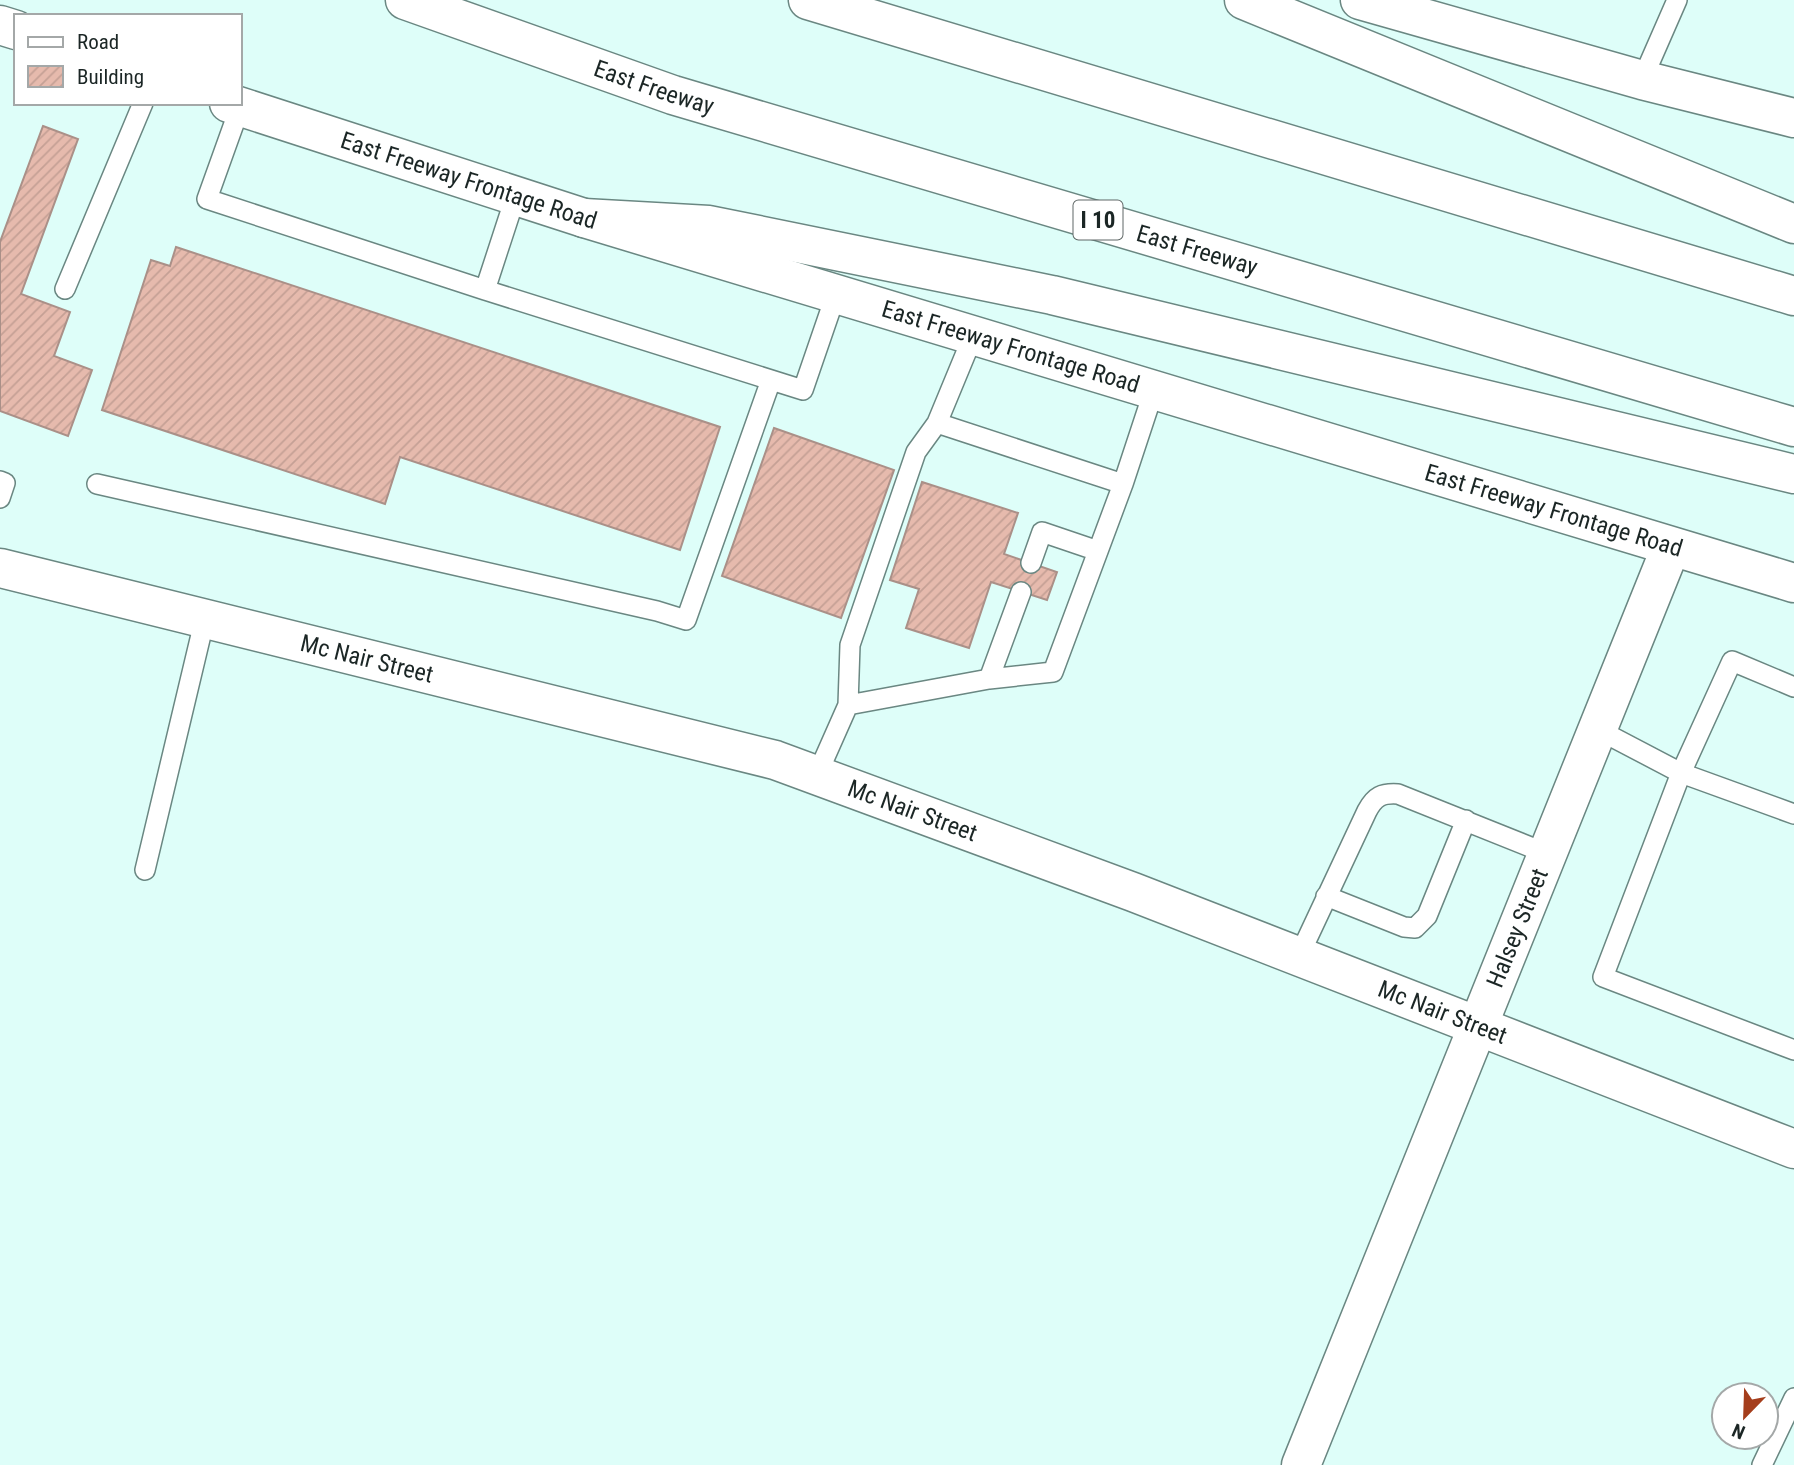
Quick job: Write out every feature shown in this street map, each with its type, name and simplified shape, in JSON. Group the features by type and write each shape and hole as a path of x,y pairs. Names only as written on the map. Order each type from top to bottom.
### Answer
{"main road":[{"name":"East Freeway","path":"405,0 673,95 1794,427"},
{"path":"808,0 1794,296"},
{"path":"1244,0 1794,224"},
{"path":"1376,2 1642,80 1794,118"},
{"name":"East Freeway Frontage Road","path":"235,105 584,218 1794,583"},
{"path":"584,218 709,225 1052,295 1794,474"},
{"name":"Halsey Street","path":"1301,1465 1671,547"},
{"name":"Mc Nair Street","path":"0,568 775,760 1133,892 1794,1150"}],"lane":[{"path":"1642,80 1677,0"},
{"path":"65,289 141,105"},
{"path":"235,105 207,198 485,290 771,380 803,390 836,294"},
{"path":"485,290 516,195"},
{"path":"817,775 848,705 850,645 916,452 937,424 973,336"},
{"path":"97,484 686,620 771,380"},
{"path":"848,705 989,680 1053,672 1123,484 1154,390"},
{"path":"937,424 1123,484"},
{"path":"0,481 5,483 0,498"},
{"path":"1031,563 1042,532 1098,551"},
{"path":"989,680 1021,592"},
{"path":"145,870 205,618"},
{"path":"1794,687 1732,661 1681,773 1603,977 1794,1050"},
{"path":"1597,729 1681,773 1794,814"},
{"path":"1299,957 1372,801 1384,793 1398,794 1548,854"},
{"path":"1326,896 1404,927 1415,928 1427,916 1466,820"},
{"path":"1762,1465 1794,1398"}],"building":[{"path":"43,126 78,139 21,294 70,312 54,356 92,370 68,436 0,411 0,242"},
{"path":"176,247 720,427 680,550 400,457 385,504 102,410 151,260 170,266"},
{"path":"774,428 894,470 841,618 722,576"},
{"path":"922,482 1018,513 1004,554 1057,572 1047,600 991,582 969,648 906,628 919,589 890,580"}]}
